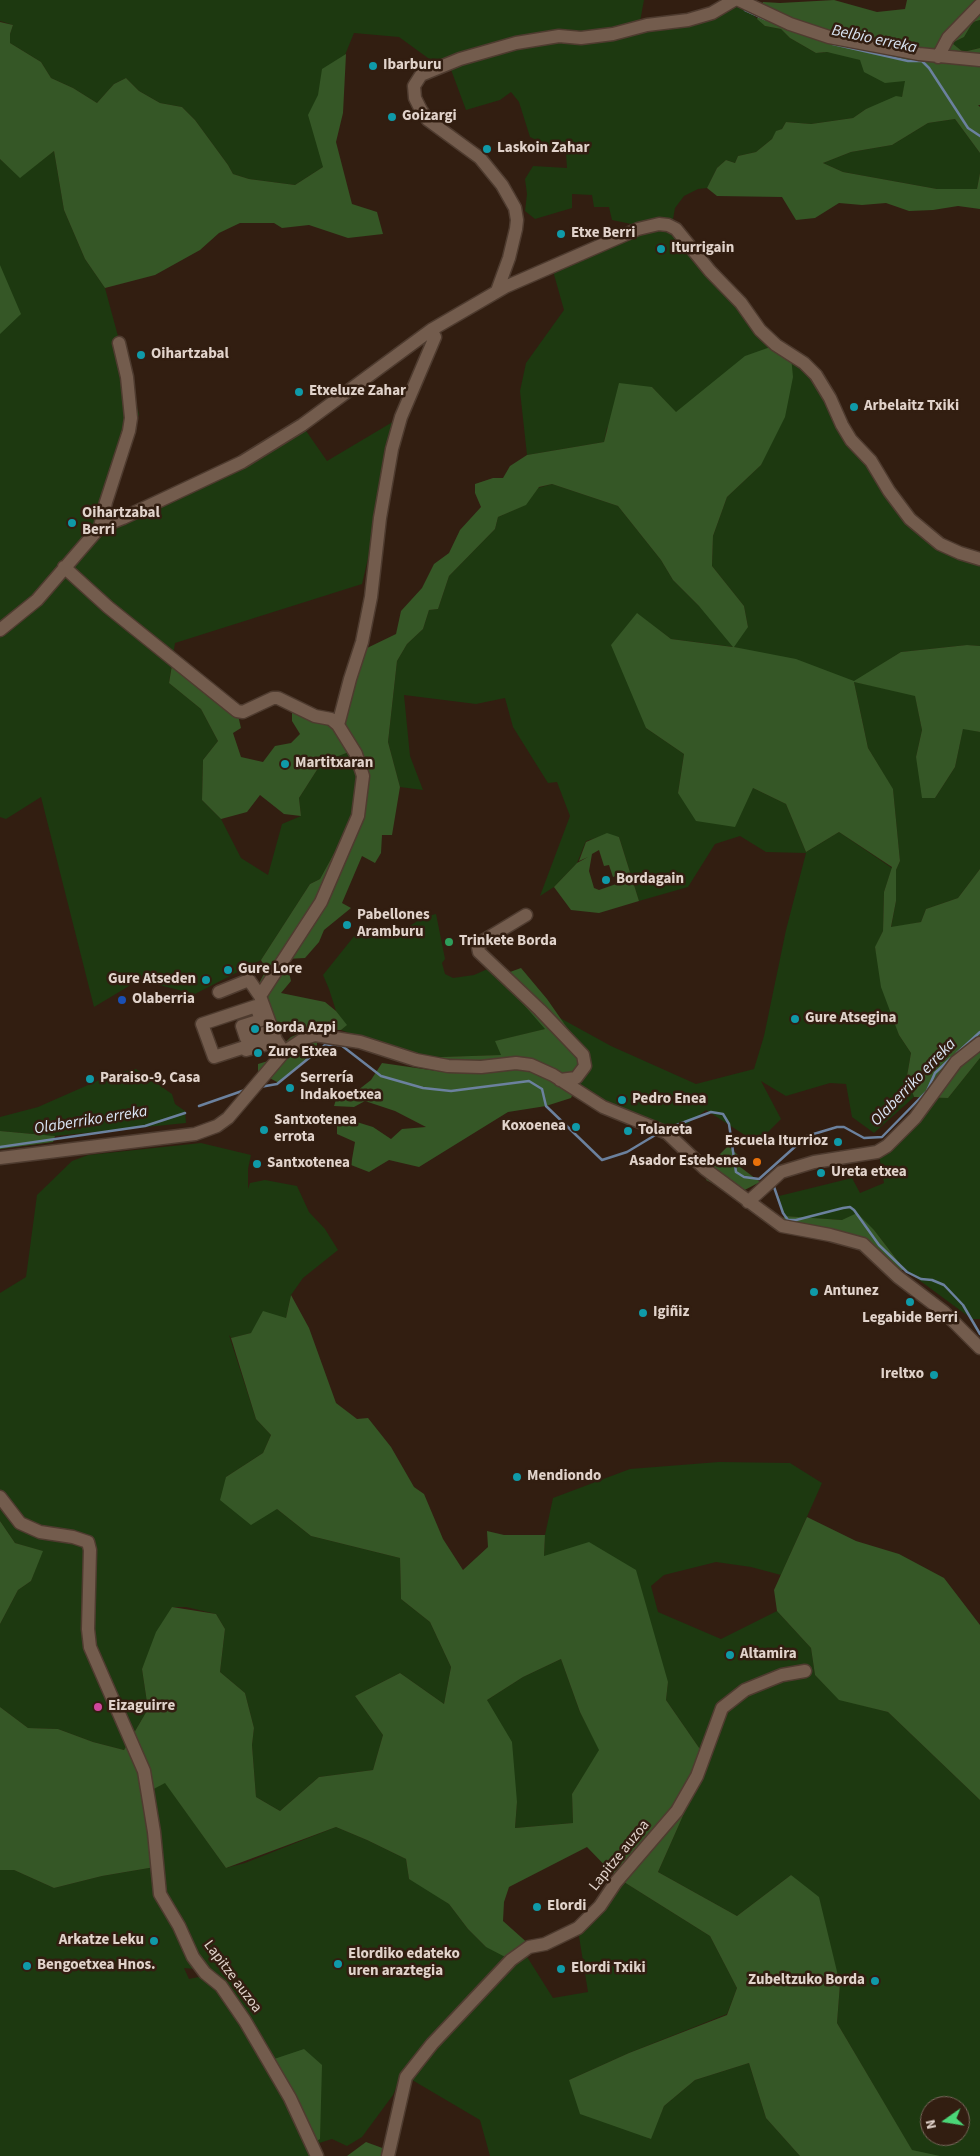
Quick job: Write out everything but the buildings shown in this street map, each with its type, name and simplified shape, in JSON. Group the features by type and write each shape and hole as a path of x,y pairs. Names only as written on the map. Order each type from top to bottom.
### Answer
{"street":[{"path":"497,291 509,258 516,229 515,208 502,186 480,158 428,120 415,98 414,86 421,75 460,59 516,43 559,36 581,38 613,34 648,25 688,20 712,12 734,0"},
{"path":"739,0 790,24 829,37 880,48 938,57 980,60"},
{"path":"938,57 948,38 980,5"},
{"path":"0,630 37,600 100,527 131,515 242,462 302,425 431,330 497,291 638,229 659,224 672,226 676,229 710,271 741,303 760,330 776,346 804,363 816,375 851,440 872,461 889,491 910,519 940,544 980,559"},
{"path":"338,725 362,642 371,597 380,518 392,449 401,417 434,337 431,330"},
{"path":"100,527 129,431 131,418 127,377 119,343"},
{"path":"64,567 108,607 237,710 243,712 273,698 278,698 315,716 331,719 338,725 356,754 363,776 358,816 321,902 260,996"},
{"path":"526,915 483,941 478,947 478,952 540,1010 583,1055 584,1066 576,1078 560,1080"},
{"path":"219,992 249,980 260,996 276,1040 284,1052"},
{"path":"256,1006 261,1020 242,1026 246,1038 264,1033 267,1044 246,1050 245,1046 214,1057 202,1024 256,1006"},
{"path":"0,1158 195,1134 217,1126 228,1118 284,1052 305,1038 315,1035 338,1037 360,1042 416,1060 448,1066 481,1068 516,1063 532,1065 603,1107 661,1130 705,1170 782,1226 830,1234 863,1244 898,1277 944,1312 980,1348"},
{"path":"748,1202 781,1172 814,1162 876,1152 887,1146 915,1118 956,1062 980,1043"},
{"name":"Lapitze auzoa","path":"0,1497 20,1523 40,1532 73,1537 88,1542 91,1567 88,1629 90,1647 122,1725 144,1771 154,1832 160,1894 179,1926 193,1957 205,1972 221,1986 245,2020 290,2098 316,2156"},
{"name":"Lapitze auzoa","path":"388,2156 406,2077 432,2044 511,1960 529,1947 545,1944 578,1928 600,1906 616,1882 678,1811 697,1776 722,1708 745,1690 782,1675 805,1671"}],"green space":[{"path":"0,0 644,0 639,27 741,4 765,26 781,29 790,38 816,53 844,54 906,81 902,97 866,109 853,118 811,124 786,122 772,139 756,152 738,156 735,163 726,160 717,168 707,188 698,189 684,196 675,208 673,219 641,226 612,220 609,207 594,207 592,195 572,194 572,208 535,219 525,211 527,194 525,179 533,166 567,168 566,154 530,137 519,102 511,92 500,100 466,110 450,67 439,66 399,37 354,33 345,55 323,167 295,185 249,179 233,174 195,120 182,107 160,103 139,91 126,78 114,84 97,103 73,88 51,78 41,62 10,43 13,25 0,21"},
{"path":"834,0 877,12 905,9 907,0 980,0 980,20 973,22 964,37 952,43 963,52 980,48 980,105 978,105 980,107 980,153 955,119 928,123 892,145 851,152 823,163 843,172 937,189 977,189 980,173 980,209 958,206 909,211 886,203 862,205 839,203 815,218 796,220 782,197 717,196 707,188 717,168 726,160 735,163 738,156 756,152 772,139 776,131 782,129 786,122 811,124 853,118 866,109 896,96 902,97 905,81 885,83 864,72 860,60 827,52 816,53 790,38 781,29 765,26 757,19 763,2"},
{"path":"980,20 980,48 963,52 952,43 964,37 973,22"},
{"path":"0,22 13,25 10,43 41,62 51,78 73,88 97,103 114,84 126,78 139,91 160,103 182,107 195,120 233,174 249,179 295,185 323,167 308,115 318,95 322,69 346,54 343,113 336,142 352,204 377,212 383,234 348,238 309,225 282,228 274,223 240,223 219,233 200,250 155,275 105,288 85,259 64,210 54,151 20,178 0,159"},
{"path":"955,119 980,153 980,173 977,189 937,189 843,172 823,163 851,152 892,145 928,123"},
{"path":"54,151 64,210 85,259 105,288 139,414 100,526 242,462 302,425 327,461 401,417 362,584 175,643 169,683 201,709 218,741 203,760 202,800 221,819 241,858 268,875 282,824 301,816 299,798 322,762 352,751 360,775 358,801 344,835 320,879 310,884 261,960 195,994 139,980 94,1007 41,797 6,819 0,817 0,159 20,177"},
{"path":"670,230 776,345 676,413 652,387 607,428 604,442 527,455 520,391 526,363 564,310 553,271 643,231"},
{"path":"0,265 21,314 0,334"},
{"path":"776,345 791,356 793,377 785,417 761,465 727,497 713,536 712,566 744,606 748,627 734,647 796,659 854,681 901,652 967,645 980,646 980,732 963,729 955,767 935,798 922,798 916,757 922,730 915,696 854,682 868,748 893,789 900,861 896,870 896,901 891,927 921,922 926,909 958,898 980,869 980,1044 976,1045 980,1058 948,1098 914,1097 907,1076 911,1053 899,1035 881,987 875,947 883,931 884,892 892,867 839,832 806,852 786,804 753,788 735,827 696,821 678,793 684,754 646,728 611,645 637,613 671,639 733,647 699,606 673,580 661,560 618,506 552,484 539,487 526,505 498,517 495,529 449,576 438,609 429,610 423,629 407,644 397,661 388,742 400,787 392,835 382,835 381,853 375,863 362,856 342,903 351,908 324,930 319,942 305,958 286,959 291,981 281,993 325,1002 336,1011 347,1025 341,1030 317,1030 317,1052 279,1083 258,1072 258,1064 268,1061 291,1037 305,1031 283,1027 270,1016 257,987 266,970 261,960 310,884 320,879 362,802 352,751 322,762 299,798 301,816 284,814 260,795 247,812 221,819 202,800 203,760 218,741 201,709 169,683 173,659 237,711 241,728 233,733 241,757 263,762 275,746 291,743 300,734 292,721 292,706 340,725 365,649 396,634 401,611 422,588 434,564 449,553 460,530 481,507 475,493 475,484 493,478 503,478 510,466 527,455 604,442 619,383 652,387 676,412 745,356"},
{"path":"791,356 804,363 842,425 923,531 980,559 980,646 967,645 901,652 855,682 915,695 922,730 916,757 935,798 955,767 963,728 980,732 980,869 958,898 926,909 921,922 891,928 896,901 896,870 900,861 893,790 868,748 854,682 734,647 671,639 637,614 646,728 684,754 678,793 753,788 786,804 806,852 839,832 892,868 884,892 883,931 875,948 899,1035 911,1053 907,1076 914,1097 874,1133 852,1117 846,1084 830,1083 786,1096 761,1081 781,1119 757,1143 706,1110 675,1133 597,1099 577,1086 588,1059 560,1018 611,1046 696,1084 754,1069 764,1036 786,930 806,853 766,852 740,836 715,844 688,887 639,901 619,837 605,835 586,841 577,863 554,887 540,896 570,816 557,782 548,783 513,727 505,698 476,704 404,695 410,756 423,790 400,787 388,742 397,661 407,644 423,629 429,610 438,609 449,576 495,529 498,517 525,505 538,488 552,484 618,506 661,560 673,580 699,606 748,627 744,606 712,566 713,536 727,497 761,465"},
{"path":"607,833 619,837 639,901 599,913 571,910 554,887 577,863 588,857 579,861 586,842","holes":["599,850 604,866 609,865 613,877 616,876 619,883 599,890 594,888 589,871 592,854"]},
{"path":"436,914 445,959 442,963 445,974 453,978 474,975 492,967 546,1029 496,1041 502,1055 441,1057 442,1062 373,1042 341,1030 346,1025 336,1011 323,975 363,925 400,932 424,917"},
{"path":"521,968 547,999 589,1059 571,1098 546,1106 508,1112 419,1167 389,1160 369,1172 351,1165 355,1142 337,1134 337,1125 347,1119 373,1127 391,1139 402,1129 426,1127 395,1111 365,1101 354,1107 334,1106 337,1096 353,1094 371,1080 382,1063 444,1072 441,1057 501,1055 495,1041 545,1029 504,982 510,972"},
{"path":"980,1058 980,1319 972,1319 904,1269 874,1230 842,1220 784,1216 779,1196 852,1178 860,1193 884,1183 879,1155 932,1098 948,1098"},
{"path":"136,1069 172,1094 175,1104 185,1111 186,1123 55,1136 0,1131 0,1117 38,1107 113,1074"},
{"path":"0,1131 55,1136 53,1142 0,1149"},
{"path":"201,1143 251,1155 248,1169 248,1189 250,1183 265,1180 297,1186 309,1212 325,1229 338,1250 303,1278 291,1295 286,1318 251,1333 231,1338 229,1335 256,1419 271,1435 263,1453 226,1477 277,1509 311,1536 400,1558 401,1599 430,1622 451,1667 444,1704 400,1673 355,1696 383,1735 373,1770 319,1777 280,1811 256,1797 252,1745 254,1728 245,1693 220,1672 225,1629 216,1614 186,1607 172,1607 142,1669 148,1709 124,1750 93,1742 58,1729 28,1728 0,1707 0,1624 18,1590 31,1581 42,1551 15,1543 0,1521 0,1293 26,1277 37,1195 72,1161 88,1155"},
{"path":"728,1146 739,1156 739,1166 760,1182 735,1195 706,1180 713,1161"},
{"path":"857,1213 874,1230 904,1269 892,1276 849,1239 782,1226 784,1216 842,1220"},
{"path":"291,1295 309,1328 336,1403 357,1419 368,1418 391,1447 414,1487 424,1494 443,1539 463,1570 488,1547 487,1531 504,1535 545,1535 544,1556 589,1542 636,1570 668,1682 666,1700 704,1755 682,1818 658,1872 737,1916 791,1875 819,1897 840,1984 837,2023 912,2150 940,2156 800,2156 766,2118 749,2063 695,2080 664,2106 651,2139 580,2114 569,2080 629,2053 727,2015 737,1988 710,1936 616,1877 587,1847 509,1887 504,1902 503,1921 531,1946 511,1960 486,1947 468,1929 449,1904 409,1879 406,1859 336,1827 226,1868 165,1783 150,1791 155,1867 102,1876 54,1888 14,1870 0,1870 0,1707 28,1728 58,1729 93,1742 124,1750 148,1709 142,1669 156,1632 172,1607 216,1614 225,1629 220,1672 245,1693 254,1728 252,1745 256,1797 280,1811 319,1777 373,1770 383,1735 355,1696 400,1673 444,1704 451,1667 430,1622 401,1599 400,1558 311,1536 277,1509 251,1525 220,1500 226,1477 263,1453 271,1435 256,1419 231,1338 251,1333 263,1311 286,1318","holes":["561,1659 580,1712 599,1750 572,1794 573,1823 515,1828 517,1802 512,1742 487,1700 523,1677"]},
{"path":"719,1462 790,1463 822,1483 781,1575 751,1567 716,1562 664,1575 651,1586 658,1612 721,1639 777,1611 811,1648 815,1675 839,1699 888,1712 980,1800 980,2156 906,2156 911,2149 837,2023 840,1984 791,1875 737,1916 658,1872 682,1818 704,1755 666,1700 668,1682 544,1557 545,1535 553,1498 630,1469"},
{"path":"807,1517 856,1541 899,1554 944,1578 980,1625 980,1800 888,1712 839,1700 815,1675 811,1648 777,1611 774,1590"},
{"path":"0,1521 15,1543 43,1551 31,1581 18,1590 0,1624"},
{"path":"561,1659 580,1712 600,1750 572,1794 573,1823 515,1828 517,1802 487,1700 523,1677"},
{"path":"165,1782 226,1868 245,1863 336,1827 406,1859 409,1879 421,1884 449,1904 468,1929 486,1947 524,1952 553,1998 588,1992 577,1924 616,1877 710,1936 737,1988 727,2014 629,2053 569,2080 650,2139 664,2106 695,2080 749,2063 766,2118 800,2156 490,2156 480,2120 402,2074 393,2095 362,2137 347,2146 332,2139 316,2144 290,2098 205,1973 161,1888 150,1791"},
{"path":"155,1867 196,1969 184,1968 189,1979 204,1976 219,1988 267,2061 312,2156 0,2156 0,1870 14,1870 54,1888 102,1876"},
{"path":"304,2049 322,2065 320,2139 314,2143 271,2060"},
{"path":"366,2142 385,2149 384,2156 347,2156"}],"waterway":[{"name":"Belbio erreka","path":"745,10 765,19"},
{"name":"Belbio erreka","path":"833,44 908,61 922,61 929,68 968,128 980,136"},
{"name":"Olaberriko erreka","path":"957,1053 980,1032"},
{"name":"Olaberriko erreka","path":"260,1087 277,1084 325,1045 341,1045 381,1076 423,1088 451,1091 529,1081 542,1089 546,1106 602,1160 627,1152 657,1134"},
{"name":"Olaberriko erreka","path":"666,1129 711,1112 723,1114 729,1124 736,1172 744,1177 759,1179 807,1136 837,1127 844,1127 864,1138 882,1137 927,1091 935,1073 951,1058"},
{"name":"Olaberriko erreka","path":"199,1106 245,1090"},
{"name":"Olaberriko erreka","path":"0,1147 145,1126 185,1113"},
{"path":"773,1184 783,1213 788,1220 796,1220 850,1207 879,1245 907,1272 921,1279 932,1280 944,1285 963,1305 980,1334"}],"place":[{"name":"Ibarburu","path":"373,66"},
{"name":"Goizargi","path":"392,117"},
{"name":"Laskoin Zahar","path":"487,149"},
{"name":"Etxe Berri","path":"561,234"},
{"name":"Iturrigain","path":"661,249"},
{"name":"Oihartzabal","path":"141,355"},
{"name":"Etxeluze Zahar","path":"299,392"},
{"name":"Arbelaitz Txiki","path":"854,407"},
{"name":"Oihartzabal Berri","path":"72,523"},
{"name":"Martitxaran","path":"285,764"},
{"name":"Bordagain","path":"606,880"},
{"name":"Pabellones Aramburu","path":"347,925"},
{"name":"Trinkete Borda","path":"449,942"},
{"name":"Gure Lore","path":"228,970"},
{"name":"Gure Atseden","path":"206,980"},
{"name":"Olaberria","path":"122,1000"},
{"name":"Gure Atsegina","path":"795,1019"},
{"name":"Borda Azpi","path":"255,1029"},
{"name":"Zure Etxea","path":"258,1053"},
{"name":"Paraiso-9, Casa","path":"90,1079"},
{"name":"Serrería Indakoetxea","path":"290,1088"},
{"name":"Pedro Enea","path":"622,1100"},
{"name":"Koxoenea","path":"576,1127"},
{"name":"Santxotenea errota","path":"264,1130"},
{"name":"Tolareta","path":"628,1131"},
{"name":"Escuela Iturrioz","path":"838,1142"},
{"name":"Asador Estebenea","path":"757,1162"},
{"name":"Santxotenea","path":"257,1164"},
{"name":"Ureta etxea","path":"821,1173"},
{"name":"Antunez","path":"814,1292"},
{"name":"Legabide Berri","path":"910,1302"},
{"name":"Igiñiz","path":"643,1313"},
{"name":"Ireltxo","path":"934,1375"},
{"name":"Mendiondo","path":"517,1477"},
{"name":"Altamira","path":"730,1655"},
{"name":"Eizaguirre","path":"98,1707"},
{"name":"Elordi","path":"537,1907"},
{"name":"Arkatze Leku","path":"154,1941"},
{"name":"Elordiko edateko uren araztegia","path":"338,1964"},
{"name":"Bengoetxea Hnos.","path":"27,1966"},
{"name":"Elordi Txiki","path":"561,1969"},
{"name":"Zubeltzuko Borda","path":"875,1981"}]}
